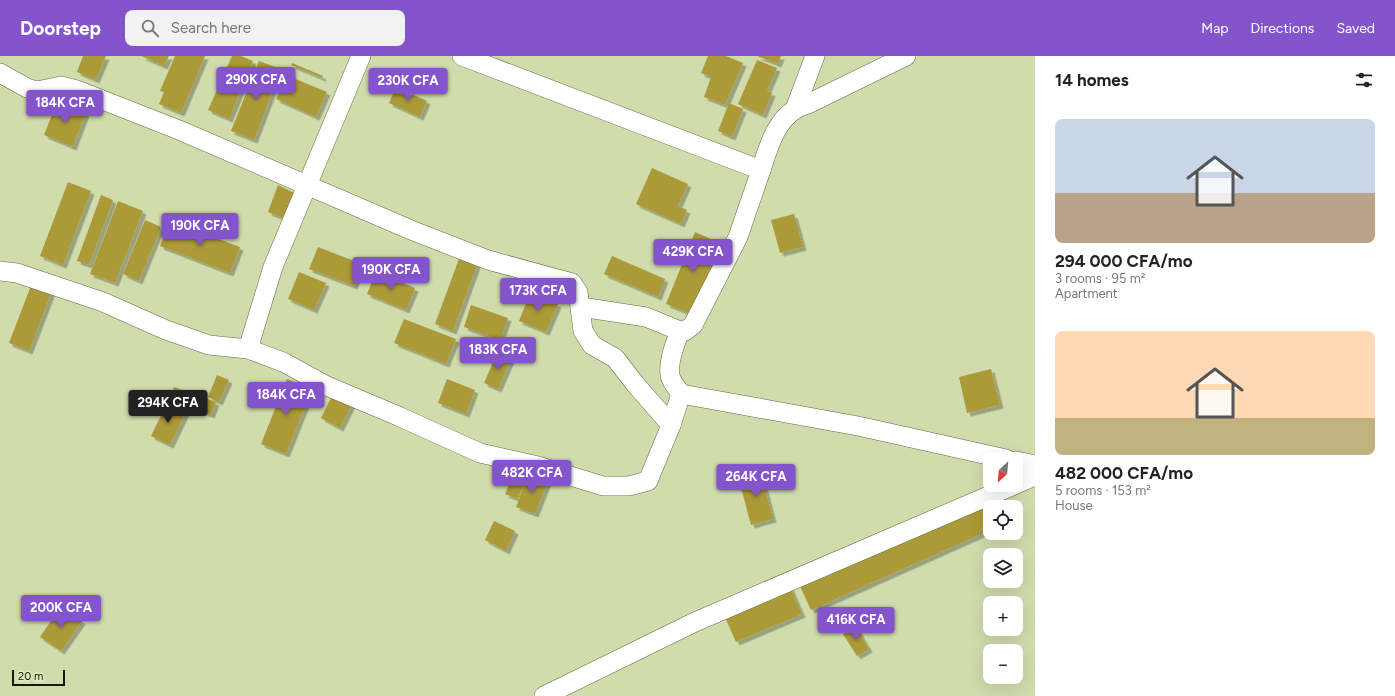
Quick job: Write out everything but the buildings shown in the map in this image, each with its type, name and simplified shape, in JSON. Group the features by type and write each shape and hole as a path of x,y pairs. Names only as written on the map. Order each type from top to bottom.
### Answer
{"street":[{"path":"248,349 273,267 361,56"},
{"path":"462,56 761,170"},
{"path":"795,109 815,56"},
{"path":"581,307 646,317 680,331 685,331 693,325 738,237 775,133 785,119 795,109 906,56"},
{"path":"0,73 27,88 38,91 61,86 77,90 179,130 411,230 488,260 572,283 578,292 583,330 592,345 615,358 636,385 671,425"},
{"path":"0,271 17,273 103,302 166,330 209,345 248,349 283,362 327,386 480,453 538,466 603,486 628,486 648,481 682,394"},
{"path":"680,331 673,350 670,376 674,386 682,394 858,426 983,454"},
{"path":"1023,463 1035,466"},
{"path":"1023,481 1035,476"},
{"path":"544,696 695,622 999,492"}]}
